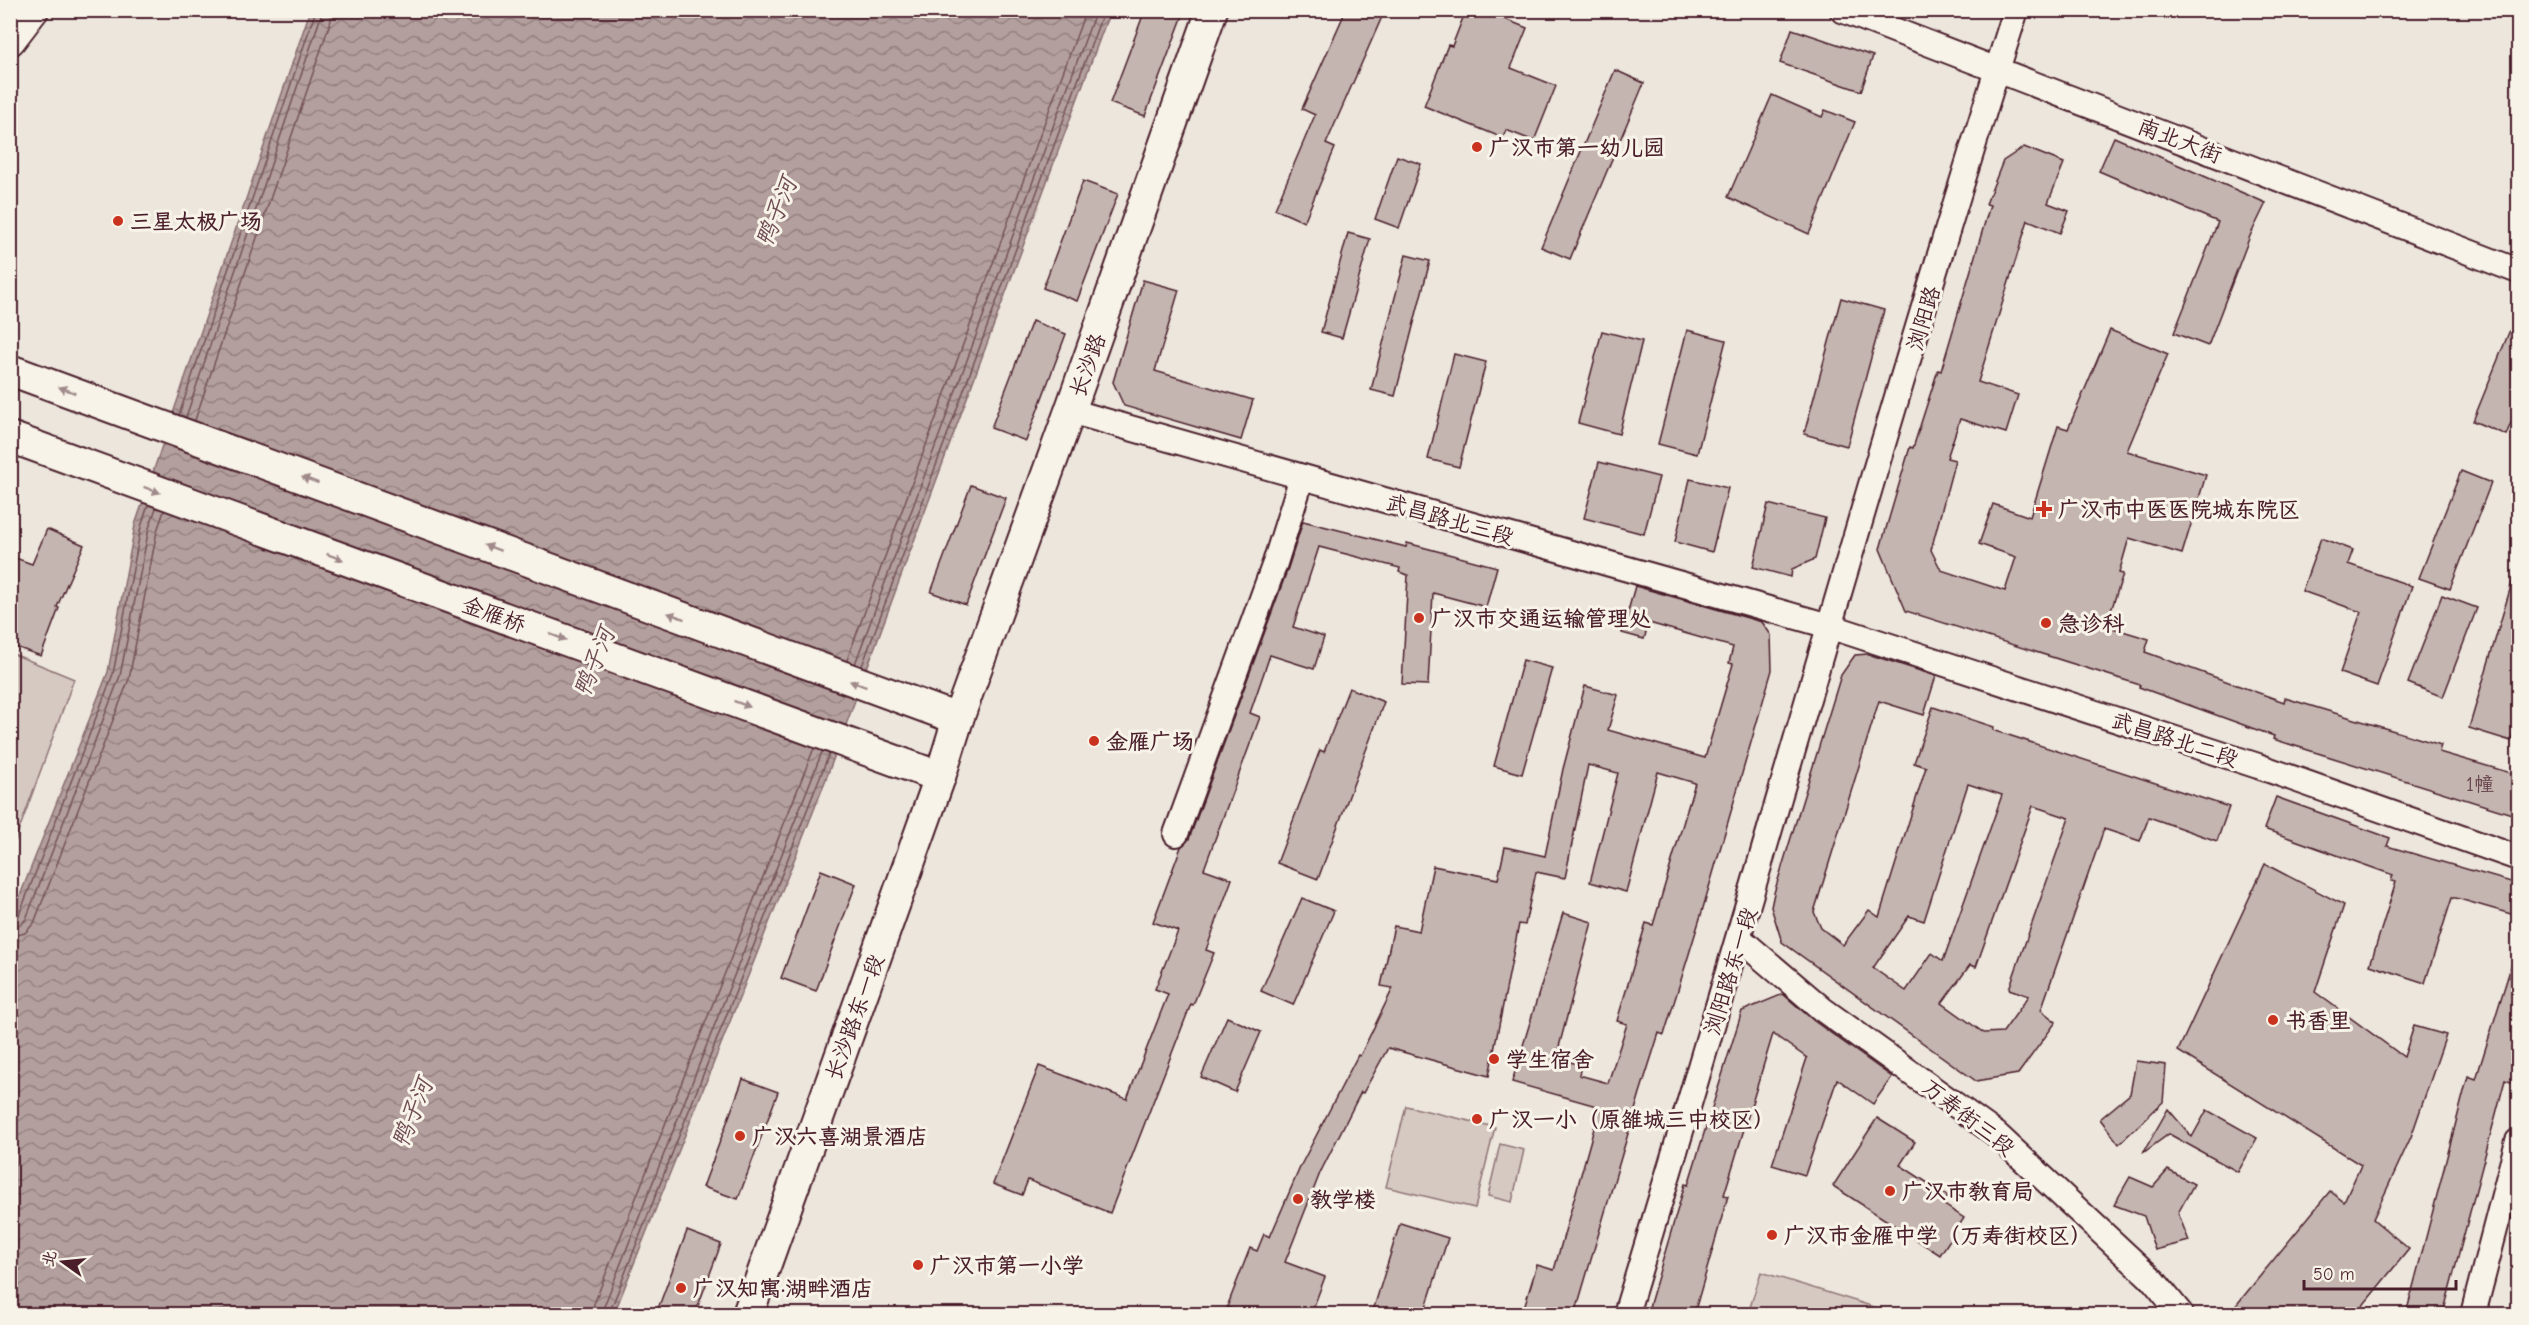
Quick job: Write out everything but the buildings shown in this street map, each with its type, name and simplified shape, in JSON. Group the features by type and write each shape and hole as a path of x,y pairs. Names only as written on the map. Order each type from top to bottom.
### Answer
{"main road":[{"path":"10,40 33,10"},
{"name":"长沙路","path":"958,718 1212,10"},
{"path":"10,370 913,704 958,718"},
{"name":"金雁桥","path":"10,437 939,777"},
{"name":"长沙路东一段","path":"748,1314 958,718"}],"street":[{"name":"南北大街","path":"1842,10 2518,270"},
{"name":"浏阳路","path":"1829,626 2016,10"},
{"name":"武昌路北三段","path":"1070,411 1829,626"},
{"path":"1176,834 1275,563 1302,477"},
{"name":"武昌路北二段","path":"1829,626 2258,766 2518,858"},
{"name":"浏阳路东一段","path":"1626,1314 1740,939 1829,626"},
{"name":"万寿街三段","path":"1740,939 1822,1009 1996,1134 2154,1281 2181,1314"},
{"path":"2474,1314 2518,1142"}],"shaded area":[{"path":"11,653 74,679 11,852"},
{"path":"1406,1106 1495,1127 1475,1208 1386,1187"},
{"path":"1500,1144 1524,1150 1512,1202 1488,1196"},
{"path":"1761,1272 1881,1309 1880,1314 1748,1314"}],"water":[{"name":"鸭子河","path":"310,11 1110,11 823,787 614,1314 11,1314 10,921 108,672 135,525"}],"place":[{"name":"广汉市第一幼儿园","path":"1477,147"},
{"name":"三星太极广场","path":"118,221"},
{"name":"广汉市中医医院城东院区","path":"2044,509"},
{"name":"广汉市交通运输管理处","path":"1419,618"},
{"name":"急诊科","path":"2046,623"},
{"name":"金雁广场","path":"1094,741"},
{"name":"书香里","path":"2273,1020"},
{"name":"学生宿舍","path":"1494,1059"},
{"name":"广汉一小（原雒城三中校区）","path":"1477,1119"},
{"name":"广汉六喜湖景酒店","path":"740,1136"},
{"name":"广汉市教育局","path":"1890,1191"},
{"name":"教学楼","path":"1298,1199"},
{"name":"广汉市金雁中学（万寿街校区）","path":"1772,1235"},
{"name":"广汉市第一小学","path":"918,1265"},
{"name":"广汉知寓·湖畔酒店","path":"681,1288"}]}
